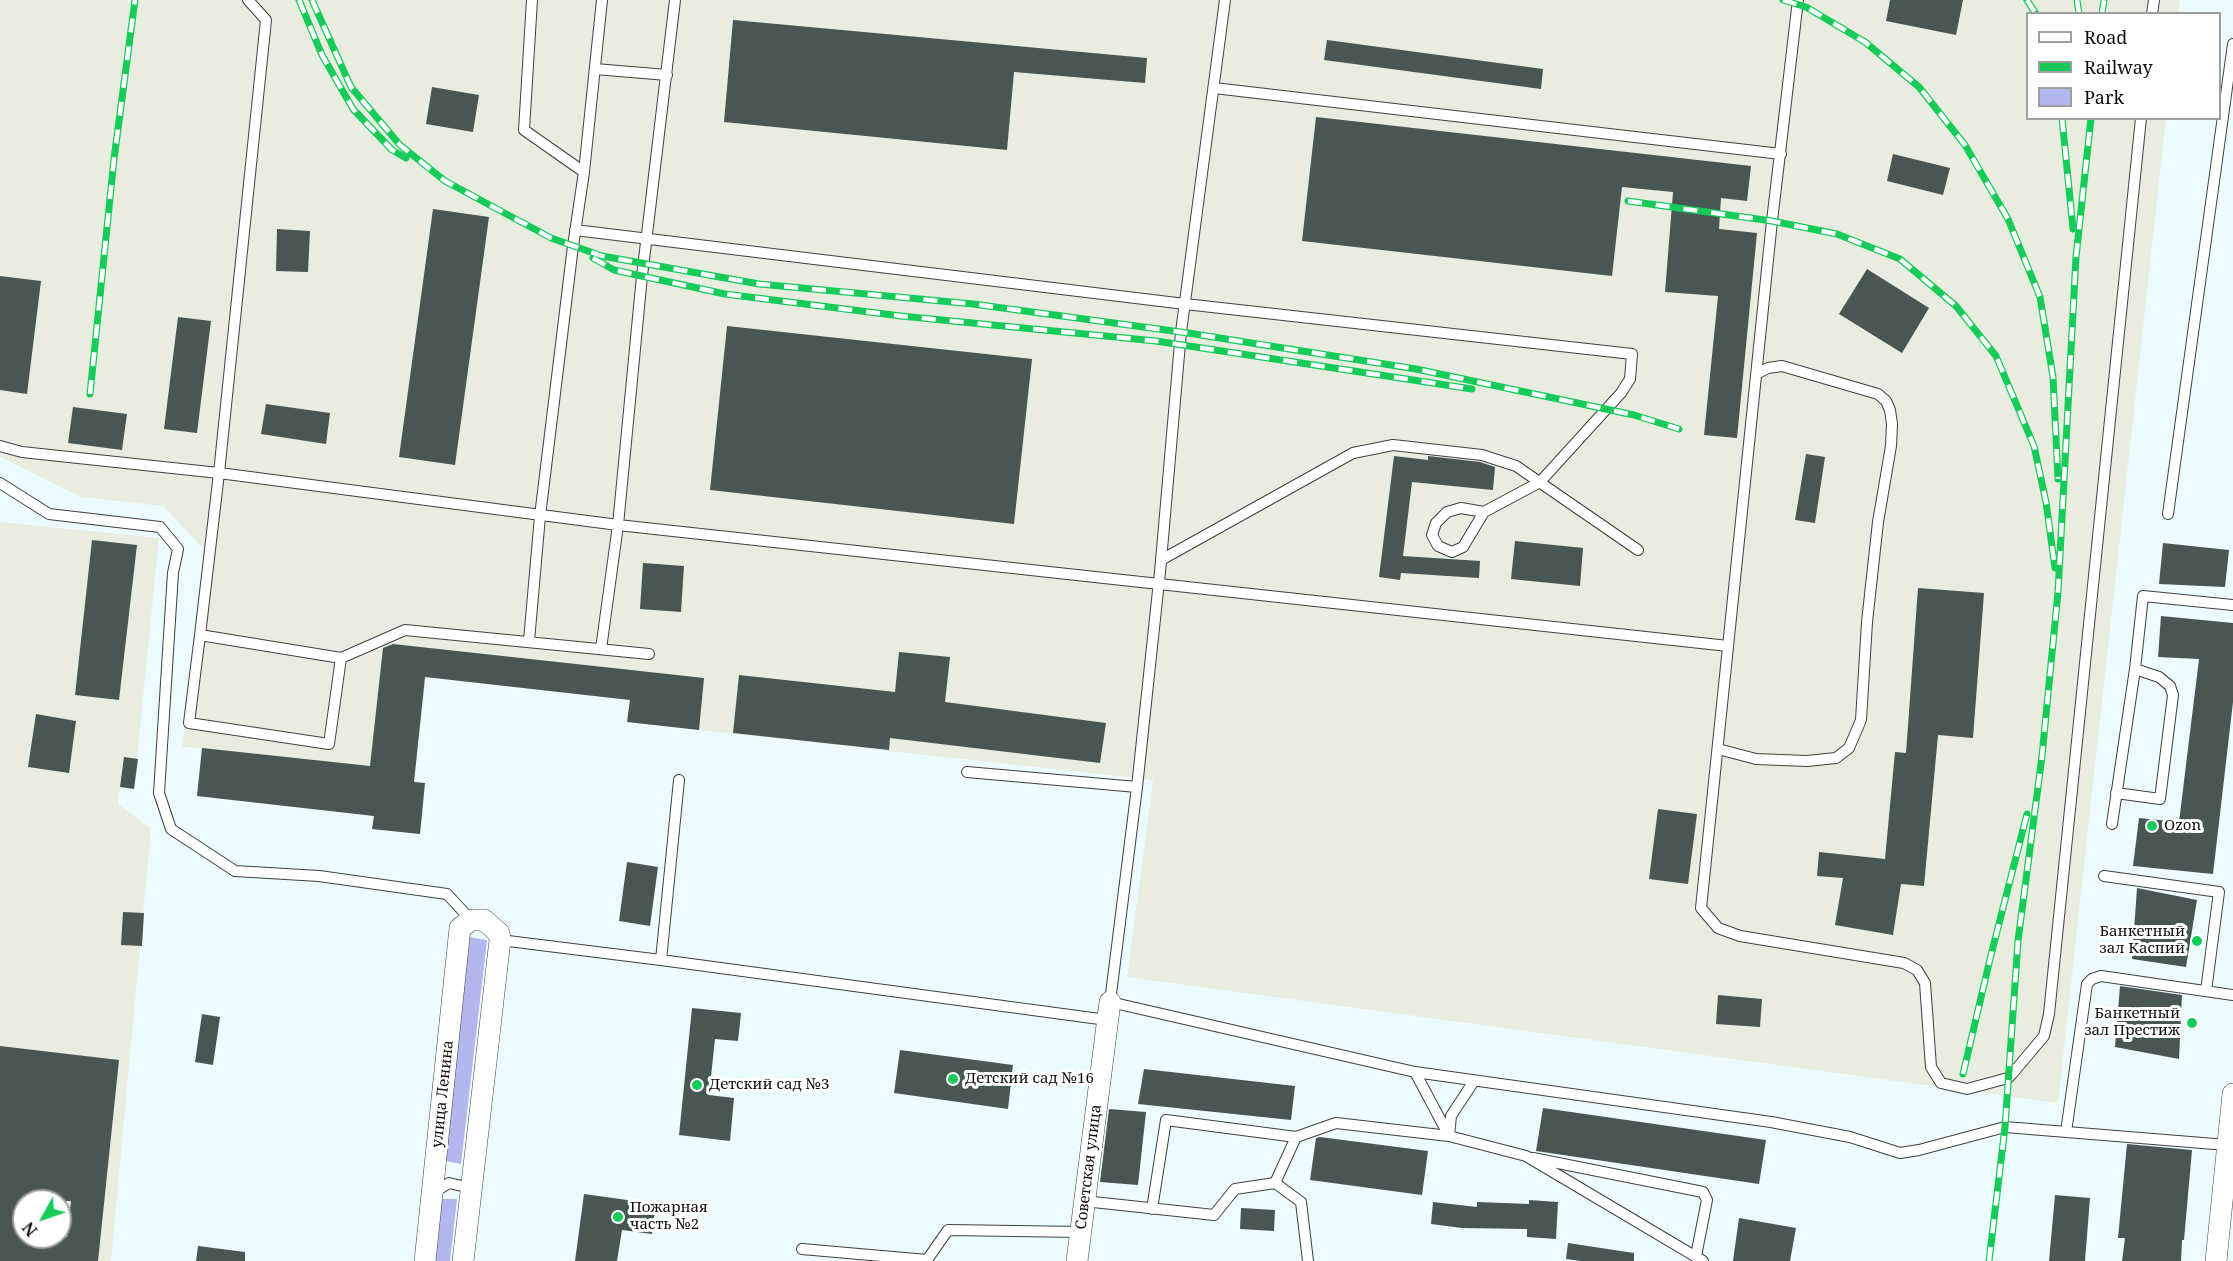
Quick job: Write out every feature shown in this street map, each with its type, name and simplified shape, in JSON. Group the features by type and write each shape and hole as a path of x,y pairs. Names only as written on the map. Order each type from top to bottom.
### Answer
{"street":[{"path":"463,1261 500,940 499,933 484,920 466,924"},
{"name":"улица Ленина","path":"425,1261 466,924"},
{"name":"Советская улица","path":"1077,1261 1108,1011"},
{"path":"2216,1261 2233,1094"}],"lane":[{"path":"248,0 266,20 219,473 189,723 329,744 340,658"},
{"path":"532,0 524,130 584,172"},
{"path":"529,641 540,516 584,172 602,0"},
{"path":"601,649 618,525 642,270 675,0"},
{"path":"1108,1011 1137,787 1161,560 1179,346 1225,0"},
{"path":"1798,0 1756,375 1701,908 1718,928 1740,936 1904,963 1917,970 1925,983 1931,1067 1941,1083 1967,1089 2008,1078 2044,1036 2049,1014 2141,120"},
{"path":"2168,514 2233,44"},
{"path":"595,69 667,75"},
{"path":"1214,88 1780,154"},
{"path":"575,230 1185,304 1632,354 1630,380 1621,393 1540,482 1485,512 1463,547 1452,552 1438,546 1432,535 1436,523 1447,512 1461,508 1485,512"},
{"path":"1718,749 1756,759 1807,761 1836,758 1849,748 1862,720 1867,622 1878,522 1891,446 1890,410 1886,401 1878,394 1782,366 1768,368 1756,375"},
{"path":"1161,560 1353,453 1393,445 1482,455 1516,466 1638,550"},
{"path":"0,446 22,452 219,473 540,516 1728,646"},
{"path":"0,483 49,514 160,527 178,549 173,573 159,793 171,829 235,871 319,876 447,894 466,924"},
{"path":"2112,824 2135,669 2143,596 2233,605"},
{"path":"200,635 340,658 405,630 649,654"},
{"path":"2116,793 2160,799 2173,695 2170,686 2159,677 2135,669"},
{"path":"967,772 1137,787"},
{"path":"661,960 679,780"},
{"path":"2104,876 2218,892 2206,991"},
{"path":"500,940 1108,1011 1416,1072 1771,1122 1850,1137 1900,1153 2005,1127 2227,1145"},
{"path":"2066,1132 2087,984 2101,976 2233,995"},
{"path":"1416,1072 1449,1136"},
{"path":"1449,1136 1451,1116 1474,1081"},
{"path":"1152,1209 1166,1120 1296,1137 1336,1123 1449,1136 1526,1156 1703,1192 1707,1200 1700,1259 1526,1156"},
{"path":"1275,1183 1296,1137"},
{"path":"433,1193 449,1183 466,1187 471,1196"},
{"path":"1084,1201 1214,1215 1235,1189 1275,1183 1300,1202 1308,1261"},
{"path":"802,1249 927,1260 948,1230 1081,1232"}],"shaded area":[{"path":"0,0 2180,0 2178,12 2026,12 2026,120 2166,120 2058,1103 1127,977 1153,780 627,722 629,700 426,677 414,781 425,783 420,834 372,829 373,816 197,796 202,748 182,747 207,552 163,506 81,497 0,457"},
{"path":"0,522 159,538 134,789 120,787 118,804 151,829 111,1261 0,1261"}],"green space":[{"path":"469,937 487,940 461,1164 445,1161"},
{"path":"441,1199 457,1199 450,1261 434,1261"}],"building":[{"path":"1890,0 1963,0 1956,35 1886,21"},
{"path":"733,20 1147,58 1145,83 1014,72 1007,150 724,122"},
{"path":"1327,40 1543,69 1541,89 1324,60"},
{"path":"432,87 479,95 473,132 426,124"},
{"path":"1316,117 1751,166 1747,201 1721,198 1719,229 1757,233 1737,438 1704,435 1718,296 1665,292 1673,192 1622,187 1612,276 1302,241"},
{"path":"1893,154 1950,168 1943,195 1887,181"},
{"path":"433,209 489,217 455,465 399,457"},
{"path":"277,229 310,231 308,272 276,271"},
{"path":"1867,269 1929,308 1902,353 1839,314"},
{"path":"0,276 41,281 27,394 0,390"},
{"path":"178,317 211,321 197,433 164,429"},
{"path":"727,326 1032,359 1014,524 710,490"},
{"path":"266,404 330,413 326,444 261,434"},
{"path":"73,407 127,414 122,450 68,443"},
{"path":"1806,454 1825,457 1815,523 1795,520"},
{"path":"1394,456 1428,460 1428,456 1480,462 1495,467 1493,490 1412,482 1403,556 1480,561 1479,578 1401,573 1400,580 1379,577"},
{"path":"92,540 137,545 119,700 75,695"},
{"path":"1515,541 1583,548 1580,586 1511,579"},
{"path":"2163,543 2229,550 2225,587 2159,584"},
{"path":"643,563 684,566 681,612 640,609"},
{"path":"1918,588 1984,593 1973,738 1938,735 1924,886 1901,884 1893,935 1835,925 1843,878 1817,876 1819,852 1885,859 1895,752 1906,753"},
{"path":"2161,616 2233,623 2233,702 2213,874 2133,866 2139,818 2179,822 2199,659 2158,657"},
{"path":"393,644 704,678 699,730 627,722 630,700 425,677 414,782 425,783 420,834 372,829 374,816 197,796 202,748 370,766 383,648"},
{"path":"899,652 950,657 945,702 1106,723 1100,763 890,738 889,750 733,733 739,675 895,692"},
{"path":"36,714 76,721 69,773 28,767"},
{"path":"124,757 138,759 134,789 120,787"},
{"path":"1658,809 1697,814 1688,884 1649,879"},
{"path":"627,862 658,867 650,926 619,921"},
{"path":"2137,888 2197,900 2186,967 2132,959"},
{"path":"123,912 144,913 142,946 121,945"},
{"path":"2120,986 2182,995 2179,1059 2115,1047"},
{"path":"1718,995 1762,999 1760,1027 1716,1024"},
{"name":"Детский сад №3","path":"692,1008 741,1013 738,1041 715,1039 709,1095 734,1098 730,1141 679,1135"},
{"path":"202,1014 220,1017 213,1065 195,1062"},
{"path":"0,1046 119,1060 98,1261 0,1261"},
{"name":"Детский сад №16","path":"900,1050 1013,1065 1008,1109 894,1093"},
{"path":"1144,1069 1295,1086 1291,1120 1138,1104"},
{"path":"1543,1108 1766,1140 1759,1184 1536,1151"},
{"path":"1109,1109 1146,1112 1138,1185 1100,1182"},
{"path":"1316,1138 1428,1151 1422,1195 1310,1180"},
{"path":"2127,1144 2192,1150 2181,1261 2122,1261 2125,1238 2118,1238"},
{"name":"Пожарная часть №2","path":"584,1194 656,1204 652,1234 622,1230 617,1261 575,1261"},
{"path":"2055,1195 2090,1198 2085,1261 2049,1261"},
{"path":"1529,1200 1558,1202 1556,1239 1527,1237 1527,1229 1462,1228 1431,1224 1433,1202 1477,1207 1477,1202 1529,1204"},
{"path":"1241,1208 1275,1210 1274,1231 1240,1229"},
{"path":"1739,1218 1796,1228 1790,1261 1733,1261"},
{"path":"1568,1243 1634,1253 1634,1261 1566,1259"},
{"path":"198,1246 245,1252 245,1261 196,1261"}],"railway":[{"path":"90,394 114,159 135,0"},
{"path":"299,0 322,55 353,109 392,150 406,158"},
{"path":"312,0 351,87 400,145 445,181 551,238 602,256 759,284 973,304 1188,333 1416,369 1634,415 1679,429"},
{"path":"1783,0 1806,7 1865,42 1919,87 1965,145 2008,219 2040,297 2053,377 2058,479"},
{"path":"2027,0 2035,12"},
{"path":"2077,0 2079,12"},
{"path":"2102,12 2104,0"},
{"path":"2062,120 2073,229"},
{"path":"1989,1261 2005,1127 2018,941 2042,756 2058,592 2076,257 2091,120"},
{"path":"1628,201 1772,221 1837,234 1900,259 1956,306 1996,356 2034,446 2046,502 2055,568"},
{"path":"593,258 614,270 725,294 901,316 1156,341 1472,389"},
{"path":"1963,1074 2027,814"}],"place":[{"name":"Ozon","path":"2152,826"},
{"name":"Банкетный зал Каспий","path":"2197,941"},
{"name":"Банкетный зал Престиж","path":"2192,1023"},
{"name":"Детский сад №16","path":"953,1079"},
{"name":"Детский сад №3","path":"697,1085"},
{"name":"Пожарная часть №2","path":"618,1217"}]}
